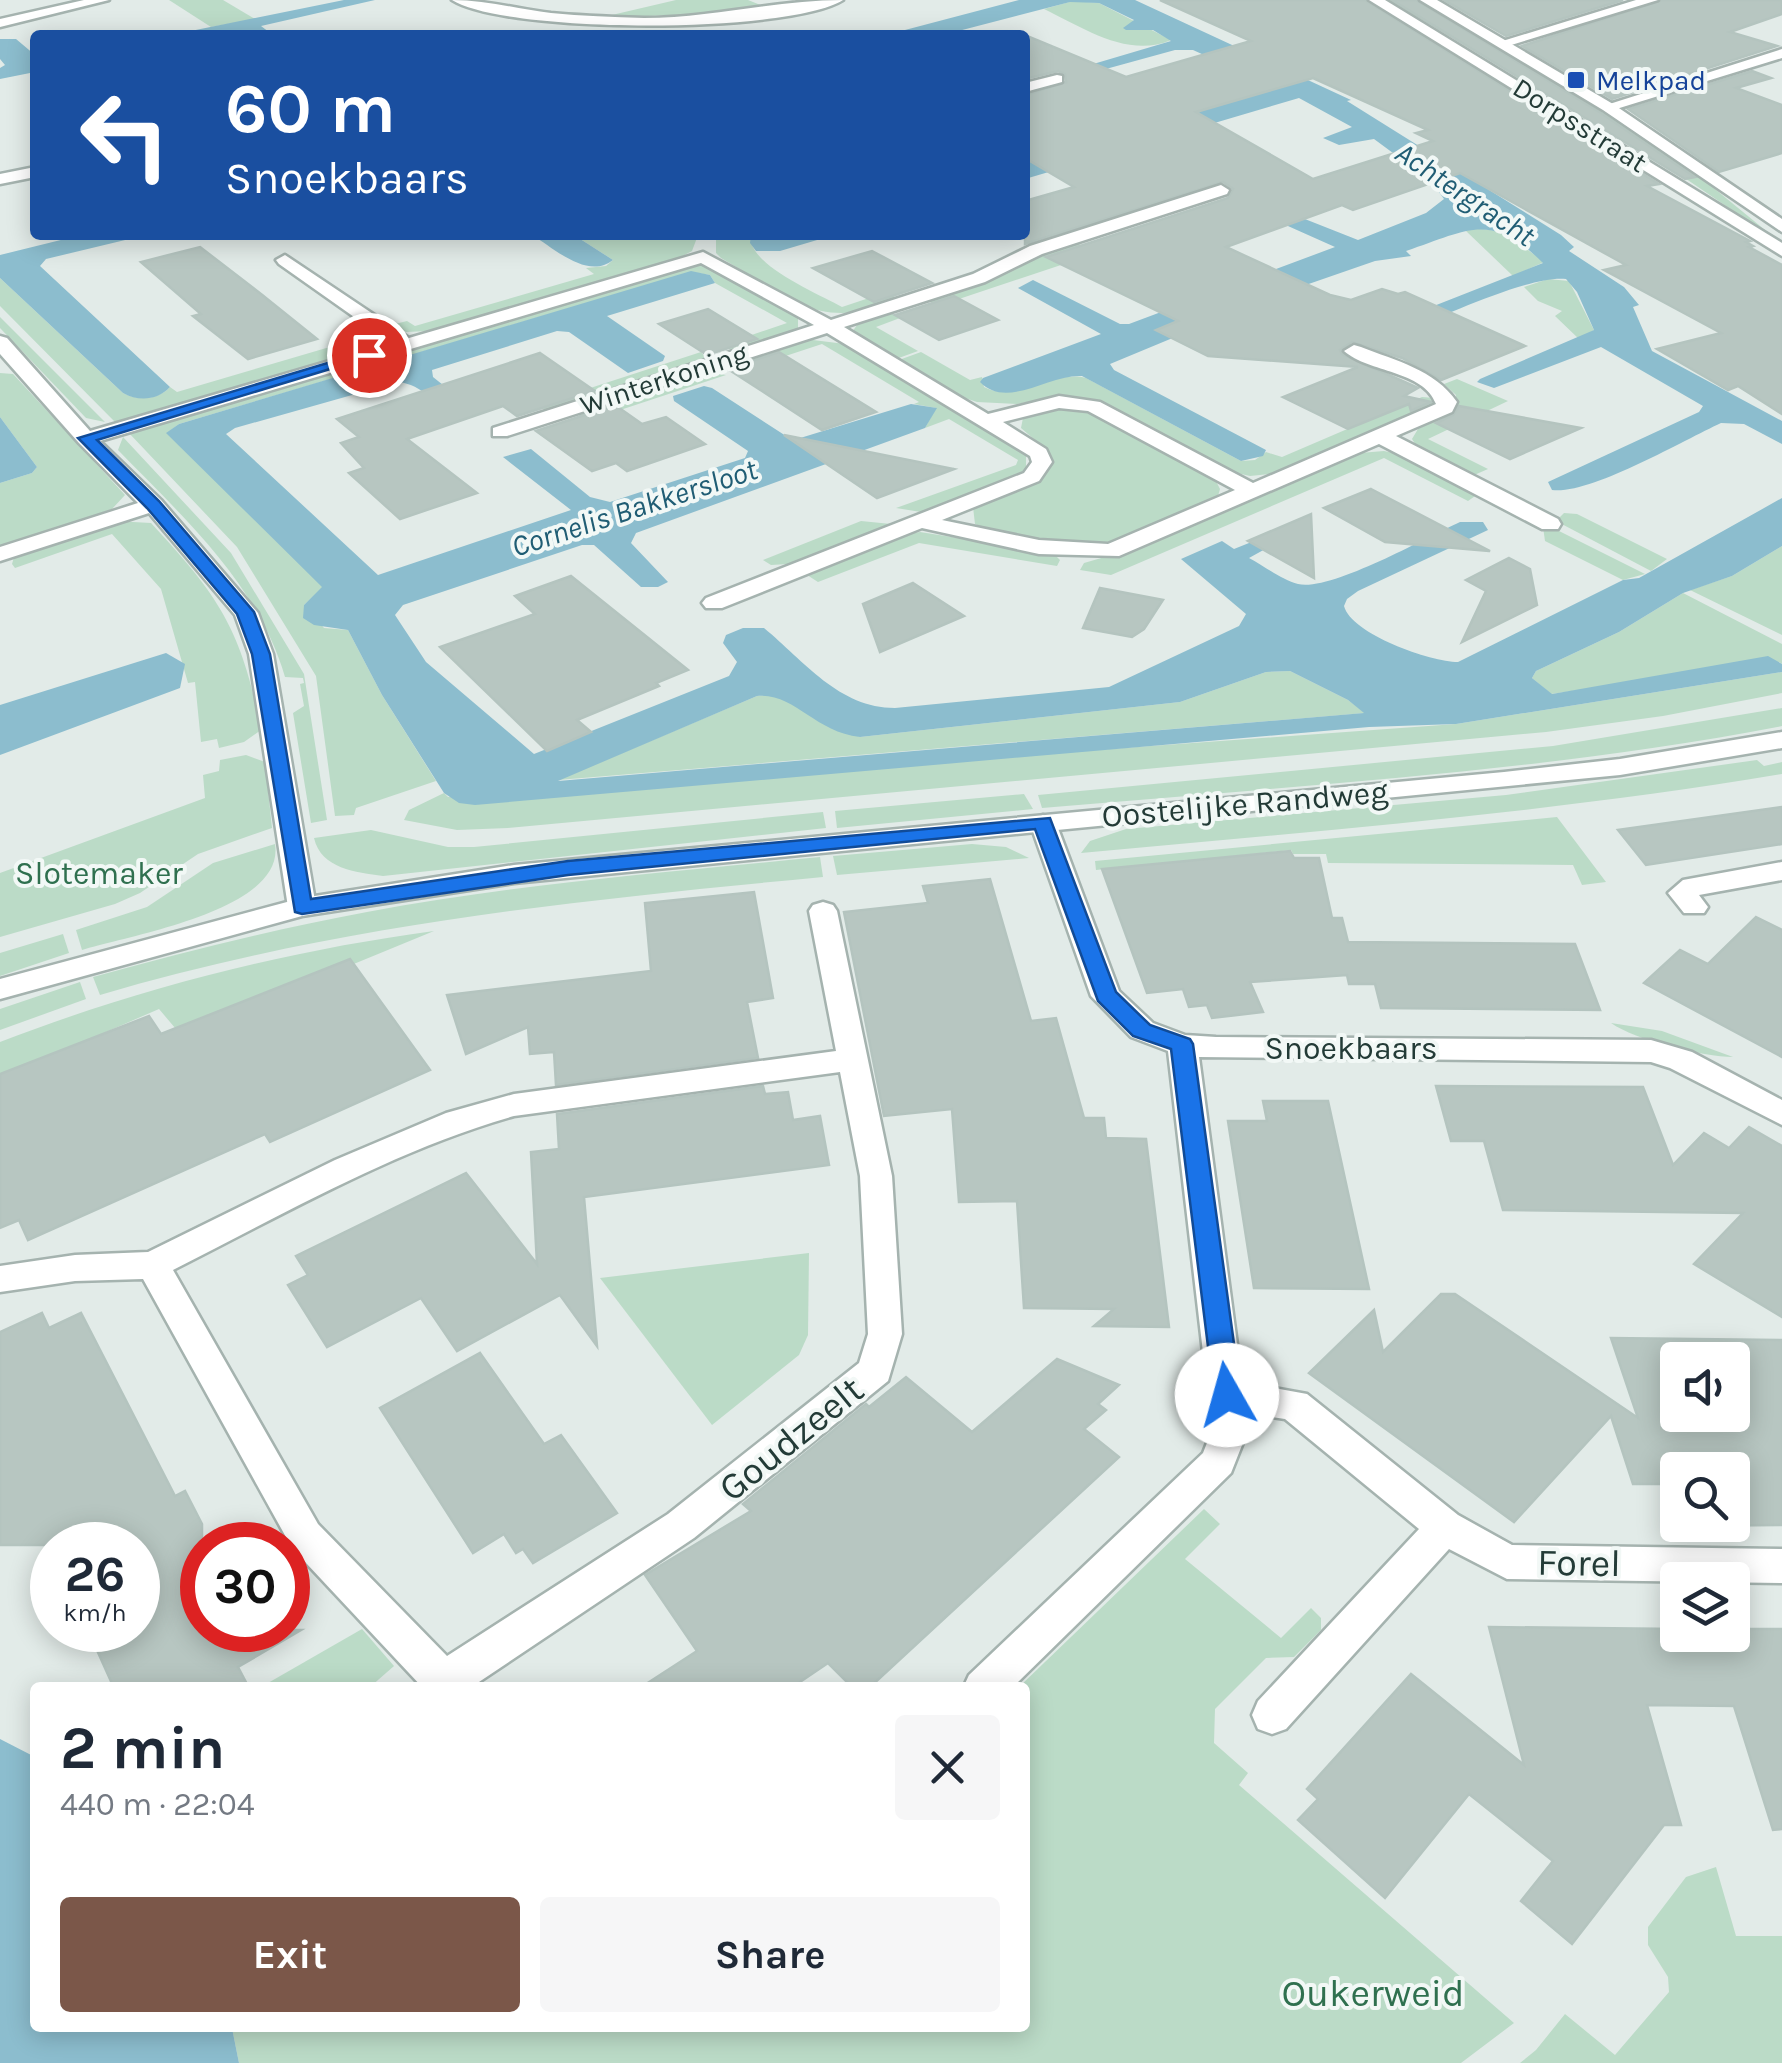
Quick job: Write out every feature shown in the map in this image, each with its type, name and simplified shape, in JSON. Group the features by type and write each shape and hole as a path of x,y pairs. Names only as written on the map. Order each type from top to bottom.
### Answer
{"street":[{"path":"0,23 102,0"},
{"path":"459,0 521,13 613,20 764,12 836,0"},
{"name":"Dorpsstraat","path":"1376,0 1782,251"},
{"path":"1426,0 1608,107 1782,227"},
{"path":"1502,43 1651,0"},
{"path":"1608,107 1782,52"},
{"path":"1030,87 1057,80"},
{"path":"0,180 30,173"},
{"name":"Winterkoning","path":"500,432 979,278 1036,250 1221,190"},
{"path":"703,257 707,240"},
{"path":"86,438 703,257 829,326 1038,453 1042,462 1032,477 714,603"},
{"path":"285,260 405,344"},
{"path":"0,342 9,362 153,505 246,612 261,654 302,907"},
{"path":"920,521 1063,550 1111,551 1383,438 1437,414 1447,402 1430,384 1354,350"},
{"path":"988,420 1059,402 1093,406 1254,492"},
{"path":"1383,438 1550,524"},
{"path":"0,554 153,505"},
{"name":"Oostelijke Randweg","path":"0,989 302,907 550,870 1504,780 1620,767 1782,740"},
{"name":"Snoekbaars","path":"1043,822 1106,996 1142,1030 1182,1044 1216,1048 1651,1051 1681,1060 1782,1114"},
{"path":"1694,907 1682,894 1693,886 1782,871"},
{"name":"Goudzeelt","path":"450,1682 682,1526 875,1371 885,1334 876,1176 823,911"},
{"path":"989,1682 1218,1462 1230,1430 1182,1044"},
{"path":"0,1279 75,1268 153,1265 346,1168 457,1121 514,1105 853,1059"},
{"name":"Goudzeelt","path":"153,1265 305,1536 445,1682"},
{"name":"Forel","path":"1227,1395 1294,1405 1444,1526 1507,1562 1782,1566"},
{"path":"1272,1716 1444,1526"}],"green space":[{"path":"169,0 223,0 255,19 211,27"},
{"path":"676,0 748,0 763,6 803,0 818,2 748,12 599,18"},
{"path":"1388,0 1416,0 1562,85 1688,167 1782,244 1648,153"},
{"path":"1073,1 1099,3 1171,40 1155,45 1122,43 1044,9"},
{"path":"1475,228 1504,232 1544,262 1513,276 1466,231"},
{"path":"582,240 696,240 692,251 677,259 429,331 406,332 391,325 407,321 415,326 594,274 586,268 606,266 613,260"},
{"path":"716,240 751,240 752,246 771,267 842,307 890,291 896,299 846,313 804,306 716,253"},
{"path":"1073,242 1100,252 938,306 927,300"},
{"path":"697,265 716,268 798,317 798,329 735,351 719,346 787,323 715,283 710,275 691,272 179,424 167,433 323,587 304,605 324,628 348,630 382,695 436,781 356,808 354,815 335,816 316,676 237,547 128,432"},
{"path":"0,278 123,393 135,397 154,397 170,387 177,392 374,334 375,337 373,345 358,352 115,422 0,306"},
{"path":"1548,279 1569,281 1594,330 1579,339 1555,316 1562,311 1538,301 1524,287"},
{"path":"889,312 900,318 876,327 918,351 896,359 852,332 860,321"},
{"path":"0,317 105,422 86,418 0,328"},
{"path":"805,339 845,344 1026,453 1026,469 1011,480 921,512 896,508 1016,465 1018,460 949,419 925,428 936,408 914,404 919,402 822,344 746,369 740,362"},
{"path":"701,352 708,360 549,412 538,405"},
{"path":"921,352 970,380 982,377 984,387 997,391 1022,390 1060,378 1086,378 1241,461 1255,460 1266,452 1282,457 1422,397 1435,398 1430,409 1278,473 1250,476 1228,471 1101,403 1058,396 1017,404 977,402 962,397 899,360"},
{"path":"706,372 726,375 587,421 577,414"},
{"path":"0,373 13,374 125,495 112,509 0,549 0,483 32,473 37,467 0,417"},
{"path":"1457,379 1508,401 1428,439 1488,469 1472,476 1419,450 1412,439 1418,429 1455,410 1456,395 1444,384"},
{"path":"1066,408 1093,414 1215,479 1220,489 1218,496 1163,524 1104,544 1038,542 975,524 973,507 1039,479 1050,468 1050,453 1021,428 1023,418 1031,413"},
{"path":"123,437 231,553 304,674 327,820 311,823 293,713 304,706 300,684 304,683 303,678 285,677 273,643 238,582 193,527 118,450"},
{"path":"1384,451 1408,456 1478,494 1468,501 1384,458 1111,575 1080,570 1084,563 1129,550 1360,453"},
{"path":"1564,513 1577,514 1667,559 1651,571 1556,521"},
{"path":"115,521 151,523 194,572 224,616 245,666 261,730 244,742 219,748 217,739 201,742 195,682 188,683 161,589 112,534 15,568 12,564 15,554"},
{"path":"861,521 891,524 788,564 771,565 763,560"},
{"path":"1547,525 1645,574 1623,580 1545,541 1543,527"},
{"path":"920,532 1053,553 1060,560 1057,566 919,543 818,582 804,573 901,535"},
{"path":"1782,546 1782,635 1690,590 1732,576"},
{"path":"1683,593 1782,644 1782,664 1551,694 1532,678 1536,671 1619,632"},
{"path":"1290,671 1348,700 1365,713 558,780 757,696 774,694 860,737 1180,702 1266,672"},
{"path":"1782,672 1782,693 1663,716 1546,732 508,828 457,830 404,820 409,810 444,793 448,797 1456,724"},
{"path":"1782,708 1782,726 1506,767 1042,808 1038,795 1553,746"},
{"name":"Slotemaker","path":"246,755 265,762 272,828 198,854 140,893 115,904 0,937 0,873 205,798 203,775 219,771 220,760"},
{"path":"1757,760 1764,766 1782,762 1782,774 1520,810 1081,853 1090,841 1126,829 1506,795"},
{"path":"1024,794 1033,809 837,828 835,811"},
{"path":"823,812 826,828 383,876 332,863 314,838 371,830 448,847 474,847"},
{"path":"1557,817 1606,882 1582,885 1573,865 1328,863 1326,854 1293,854 1291,850 1096,870 1095,861"},
{"path":"275,844 272,867 256,886 231,903 167,927 82,950 76,930 147,907 213,863"},
{"path":"972,844 1006,847 1029,858 837,875 833,856"},
{"path":"820,857 823,877 458,918 278,950 100,995 93,977 264,933 423,902"},
{"path":"434,931 181,1035 159,1009 0,1078 0,1042 106,1005 269,961"},
{"path":"63,934 69,953 0,976 0,953"},
{"path":"80,982 86,999 0,1030 0,1009"},
{"path":"1611,1023 1662,1031 1733,1057 1670,1046"},
{"path":"809,1253 808,1335 799,1355 712,1425 600,1278"},
{"name":"Oukerweid","path":"1204,1509 1220,1524 1185,1559 1281,1638 1311,1608 1321,1618 1321,1630 1294,1657 1266,1658 1215,1709 1214,1743 1248,1773 1239,1785 1514,2023 1461,2063 239,2063 233,2032 1030,2032 1030,1682 1024,1682"},
{"path":"362,1629 394,1666 376,1682 270,1682"},
{"path":"1716,1867 1736,1936 1782,1936 1782,2063 1520,2063 1565,2014 1615,2055 1669,1992 1668,1977 1648,1945 1648,1927 1686,1877"}],"water":[{"path":"344,0 375,0 261,26 266,30 196,30"},
{"name":"Achtergracht","path":"1019,0 1135,0 1351,100 1347,101 1561,235 1574,247 1569,251 1624,287 1639,305 1633,307 1652,351 1782,421 1782,444 1744,424 1721,423 1612,476 1552,490 1548,482 1699,412 1703,406 1601,347 1494,388 1477,382 1594,330 1577,292 1566,279 1509,290 1405,331 1388,324 1543,263 1508,236 1493,231 1463,232 1406,251 1411,256 1375,261 1274,296 1110,364 1114,370 1266,450 1263,456 1241,461 1082,376 1015,392 991,390 980,382 983,378 1101,334 1018,288 1033,280 1120,324 1129,324 1335,247 1250,209 1267,204 1358,240 1426,213 1444,199 1431,181 1374,139 1339,145 1323,138 1352,127 1299,98 1030,178 1030,158 1277,88 1193,50 1175,50 1084,75 1073,70 1171,41 1153,30 1126,30 1123,28 1134,20 1099,3 1070,2 962,30 905,30"},
{"path":"0,39 16,39 30,51 30,73 0,79 0,68 5,65 0,59"},
{"path":"61,240 125,240 46,259 40,266 170,387 154,397 123,393 0,278 0,255"},
{"path":"540,240 582,240 613,260 603,265 582,265"},
{"path":"817,240 780,251 756,251 750,243"},
{"name":"Cornelis Bakkersloot","path":"691,271 710,275 715,283 607,316 665,356 663,361 628,373 569,332 557,331 432,370 433,377 453,393 472,417 456,422 422,391 398,382 235,428 226,434 378,575 571,510 503,457 531,449 590,497 610,502 745,458 748,451 674,401 673,396 704,386 797,439 911,404 937,408 925,428 636,533 631,543 668,582 658,587 641,587 594,545 582,545 403,605 395,615 426,662 534,754 729,676 737,662 723,643 726,635 743,628 764,628 839,691 875,706 895,708 1109,687 1239,626 1246,614 1181,559 1222,541 1234,549 1254,541 1267,548 1249,558 1292,582 1313,584 1355,572 1460,522 1483,522 1488,530 1358,591 1344,606 1361,627 1376,636 1412,652 1458,662 1623,580 1639,578 1782,498 1782,546 1732,576 1683,593 1619,632 1536,671 1532,678 1552,694 1768,656 1782,664 1782,672 1456,724 1369,727 475,805 459,803 444,793 382,695 348,630 314,625 303,618 304,605 322,587 166,433 179,424","holes":["1290,671 1348,700 1364,713 558,781 757,696 783,700 830,728 860,737 1180,702 1266,672"]},
{"path":"0,417 37,467 32,473 0,483"},
{"path":"166,653 185,664 180,688 0,755 0,705"},
{"path":"0,1739 30,1754 30,2032 233,2032 239,2063 0,2063"}],"building":[{"path":"1160,0 1365,0 1659,184 1647,186 1750,241 1746,242 1753,246 1749,247 1782,265 1782,414 1738,386 1728,390 1657,349 1721,333 1604,270 1626,265 1460,173 1353,210 1342,205 1226,247 1330,295 1351,300 1382,289 1405,292 1525,346 1441,380 1402,358 1352,342 1340,350 1342,354 1418,388 1404,396 1431,402 1411,411 1409,404 1348,429 1283,397 1358,367 1208,356 1156,330 1178,321 1046,257 1228,198 1233,189 1223,182 1025,244 1025,240 1030,240 1030,200 1074,187 1030,161 1030,93 1066,82 1065,74 1058,71 1030,78 1030,37 1126,77 1251,41","holes":["1313,78 1428,130 1416,133 1433,141 1313,179 1196,112"]},
{"path":"1392,0 1416,0 1601,113 1695,177 1685,179"},
{"path":"1444,0 1623,0 1506,36"},
{"path":"1662,0 1782,0 1782,14 1730,32 1777,46 1612,99 1522,46"},
{"path":"1752,71 1771,78 1736,88 1782,105 1782,153 1719,172 1628,109"},
{"path":"200,247 317,339 248,359 193,316 201,314 141,262"},
{"path":"872,251 932,283 874,302 813,268"},
{"path":"954,296 998,320 939,340 895,315"},
{"path":"708,309 757,339 707,355 659,324"},
{"path":"779,352 876,412 822,430 728,369"},
{"path":"540,353 595,391 517,416 503,406 407,439 477,493 400,519 349,473 364,468 341,443 359,437 337,419"},
{"path":"615,405 642,424 666,417 705,444 627,471 616,463 592,471 536,431"},
{"path":"1459,406 1581,428 1510,459 1436,423 1453,415"},
{"path":"784,435 954,469 877,498"},
{"path":"1371,489 1490,551 1385,542 1324,508"},
{"path":"1311,514 1314,578 1248,541"},
{"path":"1509,558 1530,569 1537,605 1462,642 1486,591 1466,580"},
{"path":"571,576 688,670 577,720 591,732 547,751 440,647 535,614 515,596"},
{"path":"913,583 964,616 880,652 863,604"},
{"path":"1100,588 1163,600 1144,629 1132,637 1083,628"},
{"path":"1782,807 1782,844 1646,865 1618,830"},
{"path":"1290,851 1294,858 1319,858 1332,918 1342,918 1348,942 1575,944 1600,1010 1381,1008 1375,984 1349,984 1347,975 1250,982 1263,1012 1212,1018 1207,1005 1189,1007 1183,989 1147,993 1102,869"},
{"path":"990,879 1031,1021 1056,1018 1084,1118 1104,1118 1106,1138 1146,1139 1169,1327 1094,1326 1114,1309 1024,1308 1017,1201 959,1202 952,1109 884,1116 844,912 928,903 923,886"},
{"path":"754,892 773,998 747,1002 758,1058 556,1085 554,1052 530,1054 528,1027 466,1054 447,995 651,971 645,903"},
{"path":"1756,917 1782,930 1782,1057 1644,983 1680,950 1708,964"},
{"path":"350,959 430,1070 270,1142 265,1134 28,1240 19,1220 0,1228 0,1074 149,1016 161,1034"},
{"path":"763,1086 765,1094 788,1092 793,1120 820,1116 829,1165 584,1197 597,1346 560,1295 457,1351 421,1298 327,1347 288,1285 308,1275 296,1256 466,1173 537,1264 531,1152 559,1149 557,1114"},
{"path":"1436,1086 1643,1087 1673,1165 1704,1133 1729,1148 1749,1127 1782,1146 1782,1317 1694,1264 1743,1213 1503,1210 1484,1141 1451,1141"},
{"path":"1263,1101 1328,1101 1369,1289 1254,1288 1228,1121 1267,1121"},
{"path":"1441,1294 1455,1294 1638,1418 1611,1338 1782,1340 1782,1525 1750,1525 1750,1452 1660,1452 1660,1484 1633,1484 1611,1416 1514,1522 1309,1373 1374,1310 1383,1352"},
{"path":"42,1313 49,1328 81,1313 175,1496 185,1491 201,1522 180,1522 180,1652 264,1652 238,1667 246,1682 111,1682 98,1652 160,1652 160,1522 30,1522 30,1545 0,1545 0,1332"},
{"path":"480,1353 544,1444 561,1435 617,1513 533,1563 523,1549 516,1553 504,1534 473,1553 380,1408"},
{"path":"1057,1359 1119,1385 1098,1404 1106,1410 1084,1429 1119,1457 875,1682 847,1682 828,1663 800,1682 649,1682 697,1651 645,1575 751,1511 743,1504 866,1404 869,1407 906,1377 972,1432"},
{"path":"1489,1627 1660,1629 1660,1652 1750,1652 1750,1629 1782,1629 1782,1829 1773,1830 1734,1706 1647,1705 1681,1825 1664,1825 1572,1944 1521,1901 1553,1861 1469,1794 1385,1898 1298,1820 1318,1799 1307,1789 1411,1674 1524,1765"}],"place":[{"name":"Melkpad","path":"1576,80"}],"route":[{"path":"369,355 86,438 153,505 246,612 261,654 302,907 514,874 1043,822 1106,996 1142,1030 1182,1044 1227,1395"}]}
